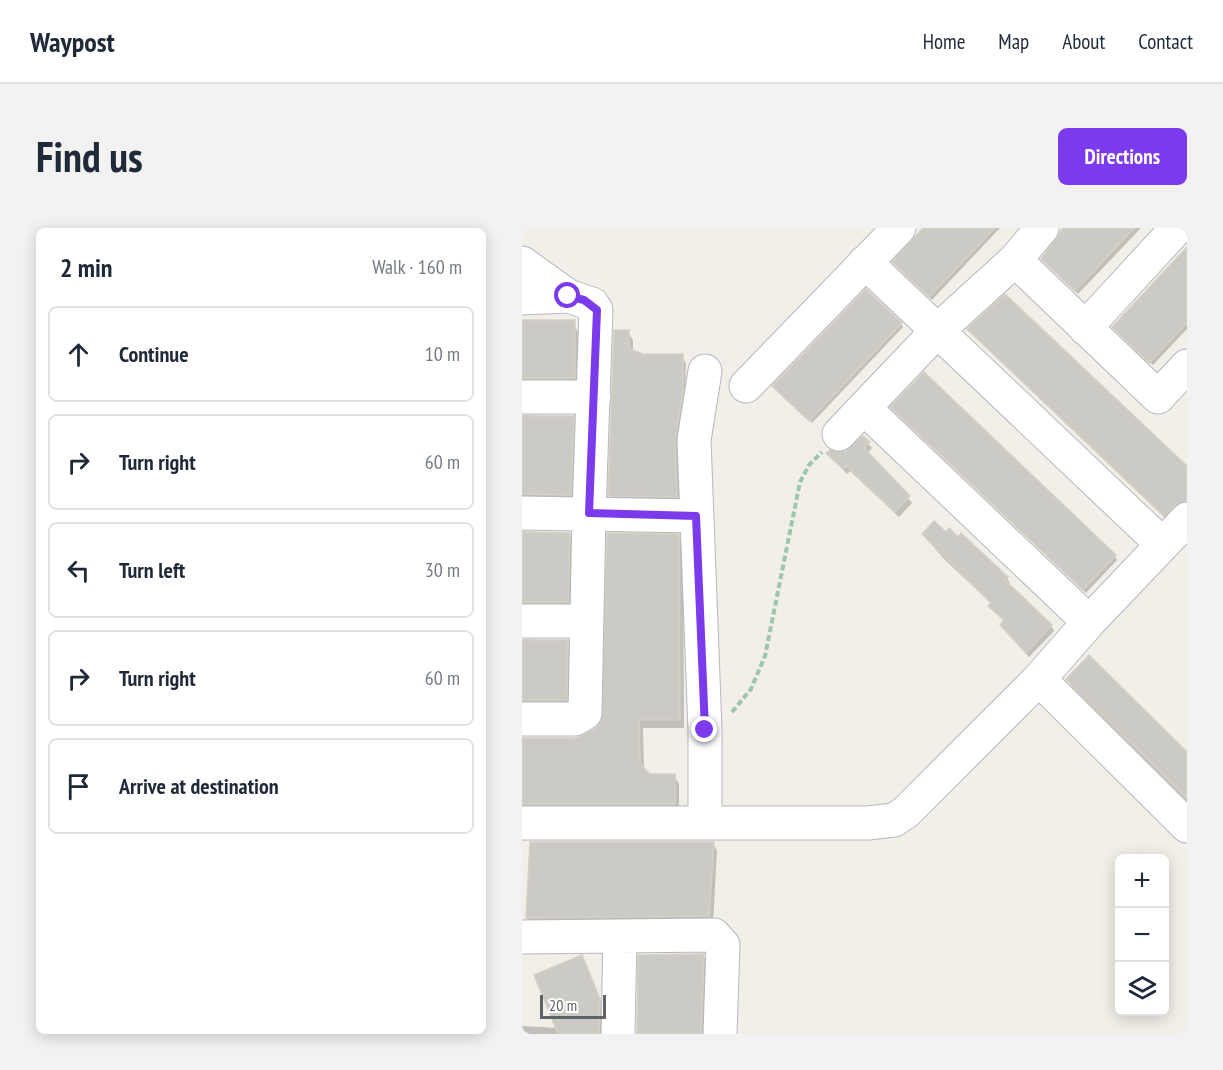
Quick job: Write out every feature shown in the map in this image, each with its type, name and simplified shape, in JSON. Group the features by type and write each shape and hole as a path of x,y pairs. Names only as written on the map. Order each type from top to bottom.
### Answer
{"street":[{"path":"746,386 898,228"},
{"path":"839,434 937,331 1015,260 1042,228"},
{"path":"1085,328 1177,228"},
{"path":"1015,260 1158,397 1187,366"},
{"path":"865,262 1162,544"},
{"path":"522,263 568,296"},
{"path":"522,298 568,296 584,300 597,310 584,715 575,719 522,719"},
{"path":"705,371 694,440 705,730 705,822"},
{"path":"522,397 594,397"},
{"path":"864,408 1089,621"},
{"path":"522,513 696,516"},
{"path":"522,823 868,823 894,820 906,812 1039,680 1089,621 1187,519"},
{"path":"522,621 586,621"},
{"path":"1039,680 1187,826"},
{"path":"522,937 714,936 720,939 723,945 720,1034"},
{"path":"618,1034 620,937"}],"path":[{"path":"705,730 729,716 754,681 765,656 800,482 809,465 839,434"}],"building":[{"path":"923,228 995,228 929,297 892,262"},
{"path":"1063,228 1134,228 1075,291 1041,259"},
{"path":"1187,247 1187,323 1149,363 1112,327"},
{"path":"866,289 902,323 809,421 772,386"},
{"path":"1005,294 1187,466 1187,498 1185,501 1174,506 1164,516 967,329"},
{"path":"522,320 575,320 575,378 522,378"},
{"path":"614,330 629,330 629,349 643,354 683,354 683,392 675,440 677,497 608,496"},
{"path":"924,372 1116,555 1083,590 890,407"},
{"path":"522,416 574,416 571,495 522,494"},
{"path":"863,436 870,442 864,448 910,496 895,512 847,466 843,469 826,453 830,450 845,452"},
{"path":"934,521 946,532 949,528 958,537 961,533 1008,577 1005,580 1052,625 1026,653 1000,625 1004,620 988,606 991,603 922,534"},
{"path":"522,532 570,533 568,602 522,602"},
{"path":"607,533 679,534 680,720 639,720 640,764 650,774 675,774 675,804 522,804 522,738 576,738 595,729 601,722"},
{"path":"522,640 568,640 567,700 522,700"},
{"path":"1089,655 1187,752 1187,798 1066,679"},
{"path":"530,842 714,842 709,916 526,918"},
{"path":"704,954 701,1034 637,1034 638,955"},
{"path":"582,955 600,999 599,1034 558,1034 534,975"}],"route":[{"path":"568,296 584,300 597,310 589,513 696,516 705,730"}]}
